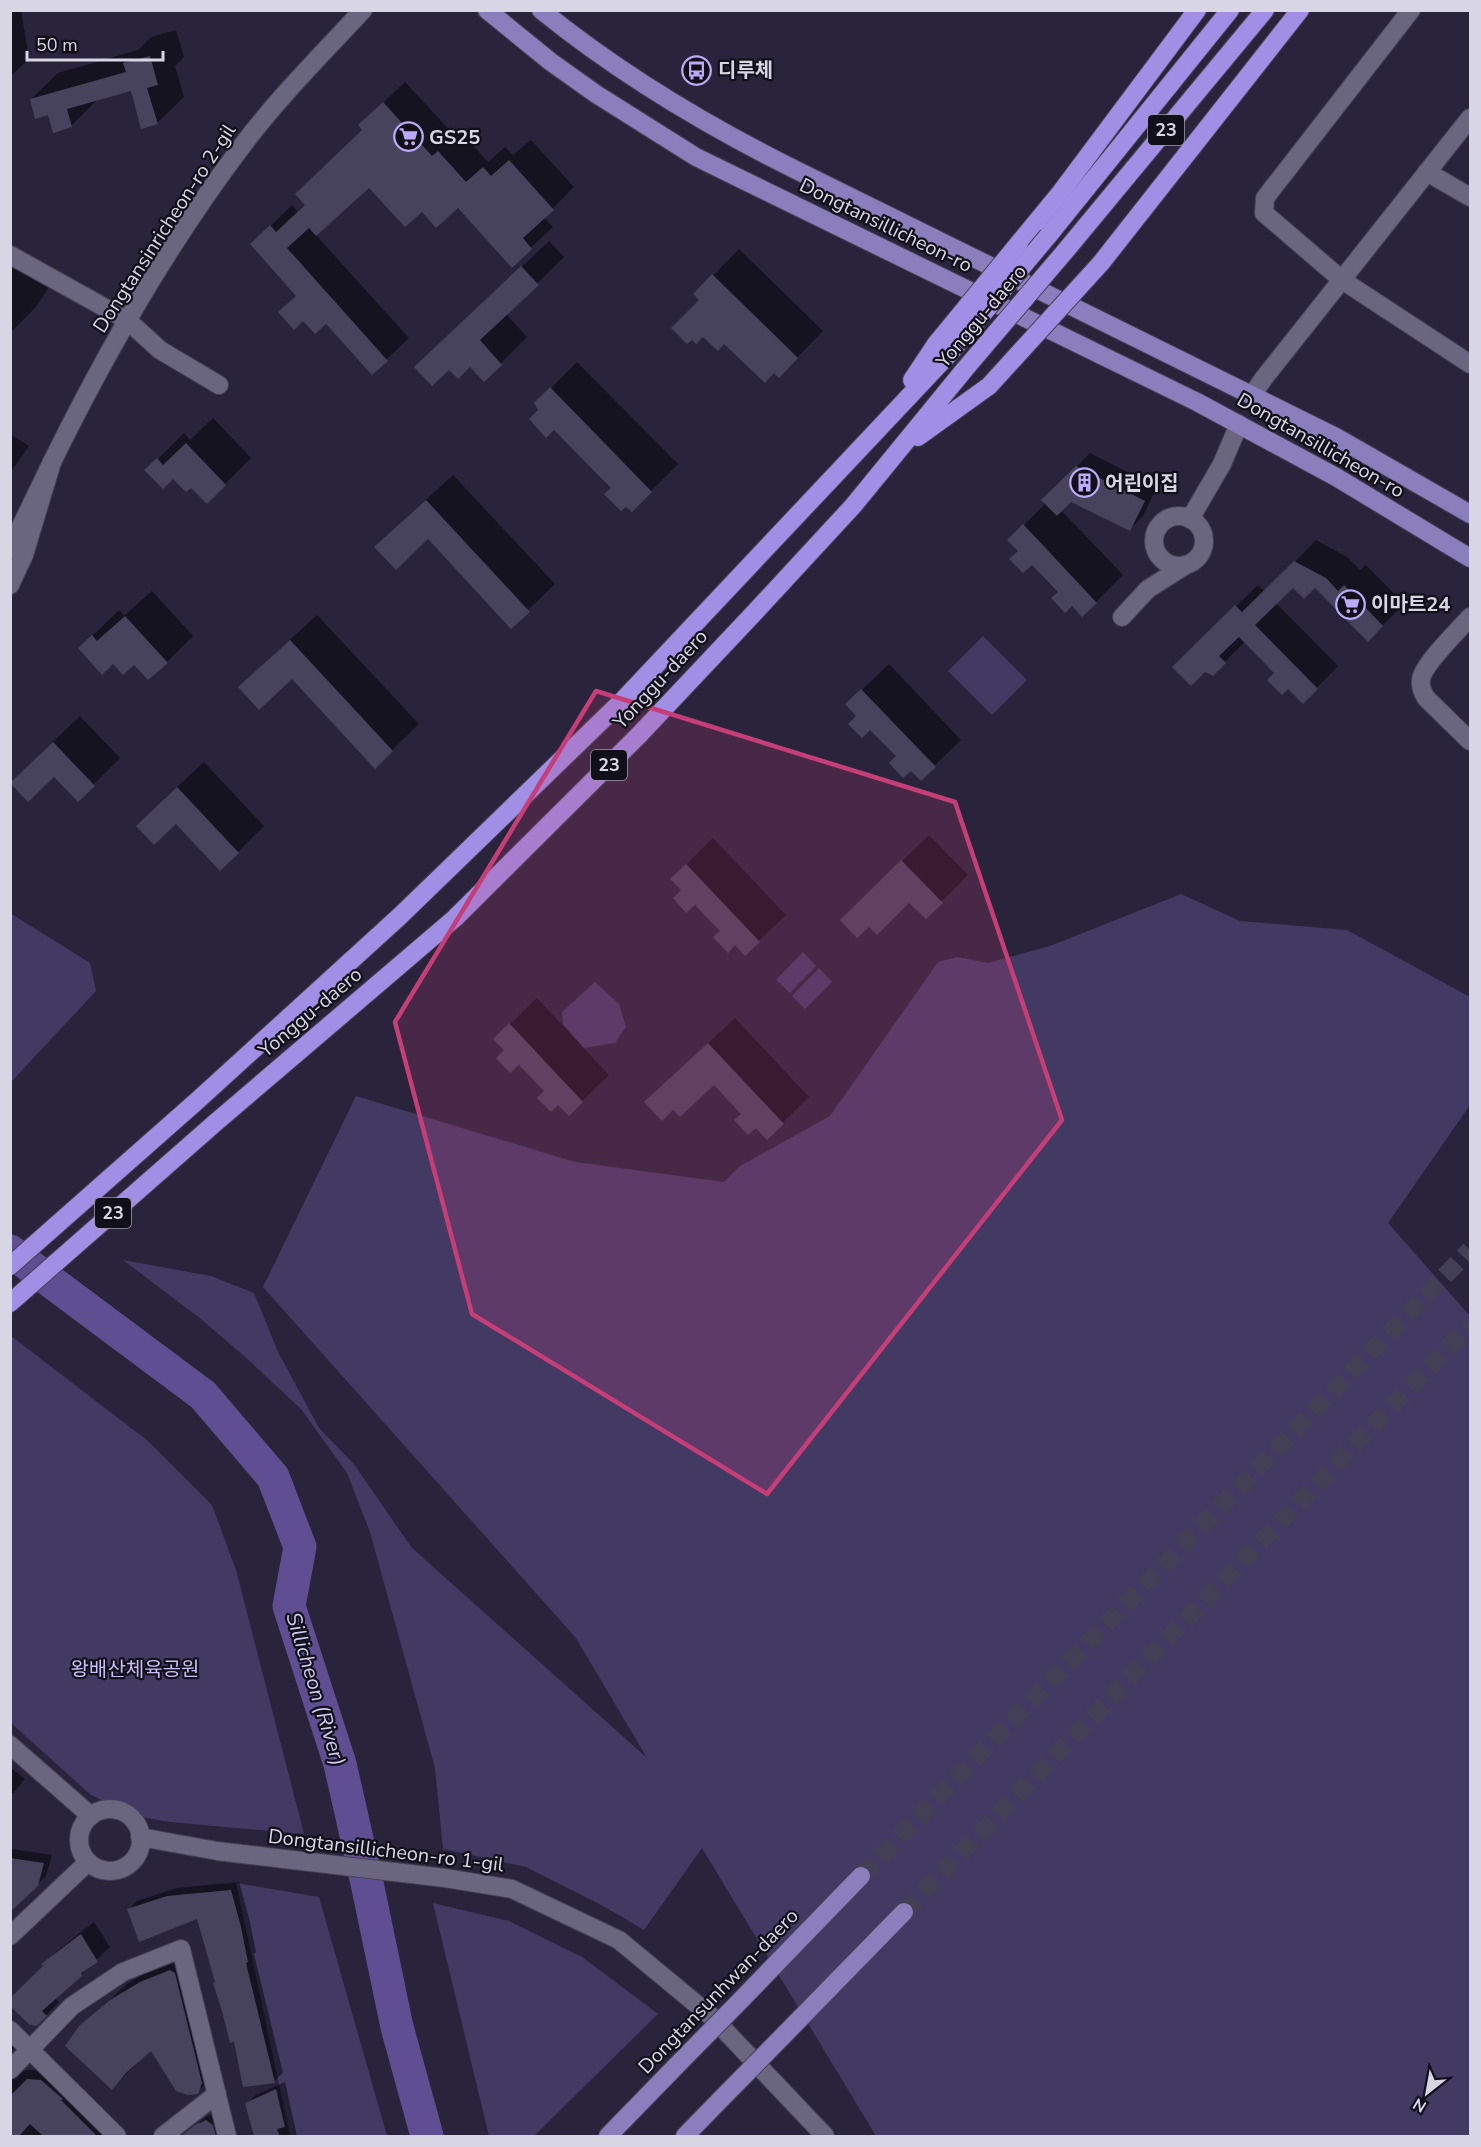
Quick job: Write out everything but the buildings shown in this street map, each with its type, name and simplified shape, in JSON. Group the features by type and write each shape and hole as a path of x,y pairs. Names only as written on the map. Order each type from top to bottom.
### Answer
{"highway":[{"path":"1040,232 1197,10"},
{"name":"Yonggu-daero","path":"10,1266 198,1101 400,916 623,700 879,429 1040,232 1230,10"},
{"name":"Yonggu-daero","path":"10,1303 215,1123 455,918 639,735 853,506 1265,10"},
{"path":"900,450 989,386 1101,263 1300,10"}],"main road":[{"name":"Dongtansillicheon-ro","path":"487,10 551,62 596,94 696,157 1239,424 1336,477 1470,558"},
{"name":"Dongtansillicheon-ro","path":"541,10 605,59 729,136 1336,437 1470,514"},
{"path":"1239,424 1252,395"},
{"name":"Dongtansunhwan-daero","path":"608,2136 861,1876"},
{"path":"685,2136 904,1912"}],"street":[{"name":"Dongtansinricheon-ro 2-gil","path":"10,549 75,415 127,320 185,229 243,146 304,74 363,10"},
{"path":"1411,10 1265,198 1264,213 1342,280 1470,364"},
{"path":"1252,395 1470,118"},
{"path":"1427,172 1470,197"},
{"path":"10,255 127,320 160,350 219,385"},
{"path":"1190,519 1222,464 1239,424"},
{"name":"Dongtansinricheon-ro 2-gil","path":"10,585 24,555 52,462"},
{"path":"1122,617 1148,589 1199,555 1204,539 1202,531 1190,519 1175,516 1161,524 1154,538 1157,570 1148,589"},
{"path":"1157,553 1169,564 1186,565"},
{"path":"1470,617 1424,669 1421,681 1426,698 1470,741"},
{"path":"10,1745 91,1816"},
{"path":"117,1810 126,1814 138,1828 140,1837 140,1847 131,1863 114,1871 104,1871 88,1862 79,1844 84,1824 99,1811 117,1810"},
{"name":"Dongtansillicheon-ro 1-gil","path":"140,1837 217,1851 445,1878 512,1889 619,1940 712,2017 825,2136"},
{"path":"10,1936 88,1862"},
{"path":"10,2070 72,2006 123,1972 181,1949 227,2136"},
{"path":"10,2030 117,2136"},
{"path":"164,2136 217,2094"}],"highlighted area":[{"path":"596,691 955,802 1062,1120 767,1494 472,1314 395,1022"}],"green space":[{"path":"983,636 1027,680 992,715 948,671"},
{"path":"1181,894 1240,921 1347,930 1470,997 1470,1105 1388,1223 1470,1316 1470,2136 876,2136 702,1848 644,1930 605,1907 526,1867 443,1849 435,1768 370,1532 347,1473 301,1409 201,1319 123,1260 211,1276 254,1293 278,1352 319,1428 353,1463 412,1548 647,1758 576,1638 263,1287 356,1096 575,1162 724,1182 740,1166 830,1116 938,962 957,957 988,963 1050,946"},
{"path":"10,913 90,963 96,991 11,1082"},
{"path":"803,952 816,966 790,993 776,980"},
{"path":"819,968 832,982 805,1009 792,996"},
{"path":"595,982 619,1004 626,1027 615,1043 584,1048 563,1024 562,1012"},
{"name":"왕배산체육공원","path":"11,1336 148,1441 212,1505 236,1570 304,1834 170,1822 136,1816 91,1795 11,1723"},
{"path":"236,1883 319,1897 387,2136 290,2136"},
{"path":"433,1903 509,1921 582,1957 658,2014 534,2136 489,2136"}],"waterway":[{"name":"Sillicheon (River)","path":"10,1251 203,1395 273,1477 300,1547 289,1606 340,1764 397,2027 427,2136"}],"tunnel":[{"path":"861,1876 1470,1250"},
{"path":"904,1912 1470,1325"}],"place":[{"name":"디루체","path":"697,70"},
{"name":"GS25","path":"408,137"},
{"name":"어린이집","path":"1084,483"},
{"name":"이마트24","path":"1350,604"}]}
